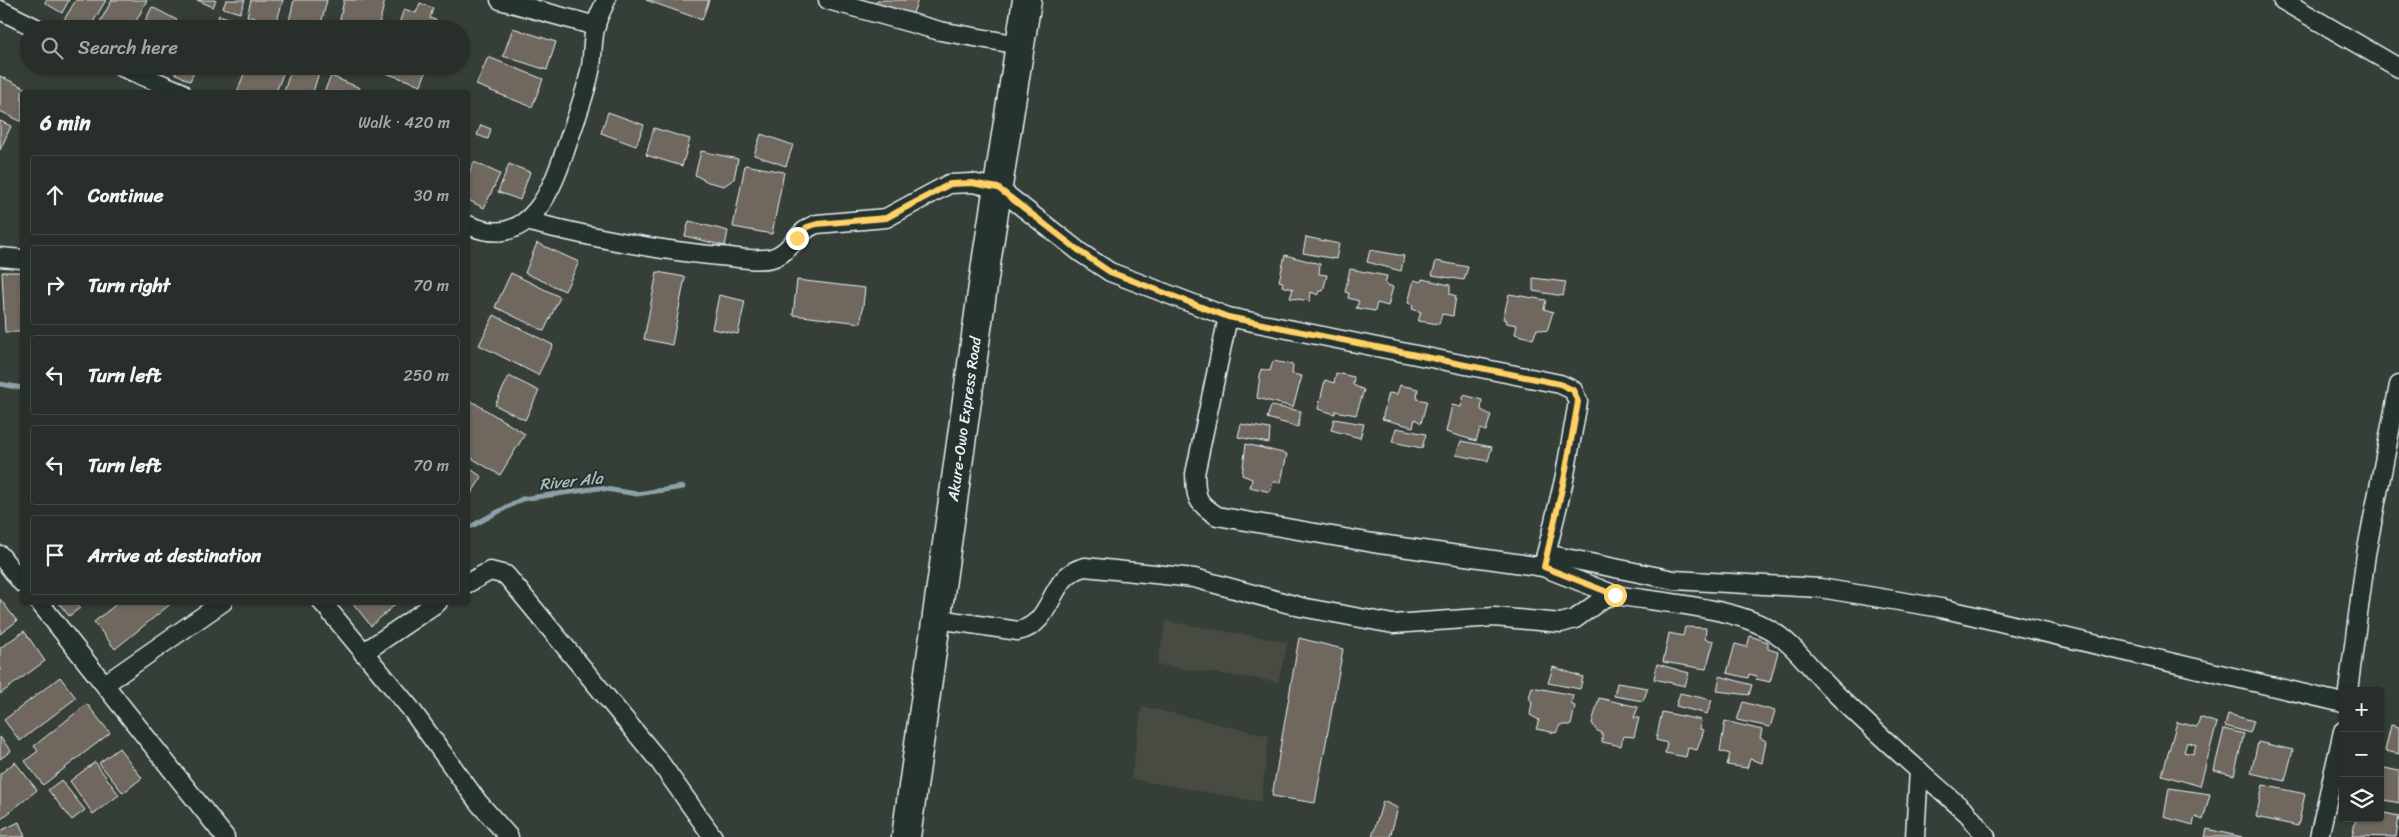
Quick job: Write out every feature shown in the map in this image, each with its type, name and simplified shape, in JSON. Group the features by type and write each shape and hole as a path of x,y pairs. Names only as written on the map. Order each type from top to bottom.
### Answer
{"highway":[{"name":"Akure-Owo Express Road","path":"906,837 998,188 1027,0"}],"street":[{"path":"2,0 0,9 21,20"},
{"path":"500,0 596,26"},
{"path":"470,226 496,233 508,231 526,222 536,211 556,176 584,97 591,68 596,26 606,0"},
{"path":"828,0 940,31 1020,45"},
{"path":"2282,0 2399,68"},
{"path":"140,75 176,90"},
{"path":"526,222 660,250 752,259 772,258 782,254 807,227 817,224 886,218 950,184 972,183 998,188 1082,253 1110,272 1228,317 1560,384 1573,390 1578,402 1564,480 1545,561"},
{"path":"0,257 20,259"},
{"path":"1228,317 1195,474 1196,496 1203,507 1217,516 1373,543 1545,561 1674,580 1820,588 1941,608 2339,702"},
{"path":"2349,687 2366,554 2399,385"},
{"path":"0,555 20,580"},
{"path":"1545,561 1615,595 1705,609 1747,620 1767,628 1783,639 1831,688 1968,814 1986,837"},
{"path":"938,619 1018,631 1028,629 1038,621 1065,577 1073,570 1085,567 1194,578 1301,608 1393,624 1494,617 1561,623 1575,619 1604,598 1615,595"},
{"path":"470,582 490,571 506,575 659,761 713,837"},
{"path":"40,605 225,837"},
{"path":"105,684 219,605"},
{"path":"324,605 410,708 478,802 508,837"},
{"path":"363,653 434,605"},
{"path":"2319,837 2343,732"},
{"path":"1915,837 1919,770"}],"shaded area":[{"path":"1166,621 1288,642 1278,682 1157,665"},
{"path":"1142,706 1269,736 1261,802 1131,779"}],"building":[{"path":"46,0 69,0 62,13 45,3"},
{"path":"76,0 106,0 94,20 64,20"},
{"path":"112,0 147,0 137,20 101,20"},
{"path":"197,0 216,0 213,7"},
{"path":"226,0 245,0 240,13 223,8"},
{"path":"251,0 283,0 277,20 262,20 247,16"},
{"path":"294,0 327,0 322,20 289,20"},
{"path":"344,0 385,0 380,20 340,20"},
{"path":"646,0 709,0 702,20"},
{"path":"877,0 918,0 910,21 874,8"},
{"path":"420,3 433,8 430,18 435,20 400,20 404,9 416,13"},
{"path":"152,7 177,20 146,20"},
{"path":"219,15 234,20 218,20"},
{"path":"513,28 556,42 547,70 503,56"},
{"path":"488,57 543,79 532,107 476,85"},
{"path":"178,75 193,75 190,81"},
{"path":"244,75 283,75 277,90 238,90"},
{"path":"289,75 318,75 314,90 285,90"},
{"path":"391,75 425,75 421,85"},
{"path":"0,76 29,90 20,90 20,121 0,111"},
{"path":"331,76 360,88 359,90 325,90"},
{"path":"608,112 644,125 636,146 601,133"},
{"path":"0,121 11,126 0,150"},
{"path":"481,125 491,129 488,139 477,135"},
{"path":"654,128 690,139 682,166 646,155"},
{"path":"761,134 793,145 786,166 754,155"},
{"path":"701,151 738,159 734,179 724,186 708,182 695,175"},
{"path":"474,162 500,174 484,208 470,201 470,171"},
{"path":"509,164 530,172 520,200 498,192"},
{"path":"745,165 784,172 772,234 733,227"},
{"path":"689,221 728,231 725,246 685,236"},
{"path":"1306,237 1339,244 1336,259 1303,253"},
{"path":"537,243 579,262 565,291 525,273"},
{"path":"1370,250 1404,256 1401,271 1367,262"},
{"path":"1285,255 1320,264 1319,274 1327,275 1323,291 1319,291 1318,295 1311,292 1310,301 1290,298 1293,289 1282,286 1283,282 1279,281"},
{"path":"1436,261 1468,267 1464,280 1432,275"},
{"path":"1350,269 1387,276 1385,284 1393,287 1388,306 1377,303 1375,311 1356,308 1359,301 1348,298 1349,293 1345,292"},
{"path":"2,272 20,272 20,332 5,332"},
{"path":"657,272 685,277 672,345 644,339"},
{"path":"511,273 560,297 544,331 495,307"},
{"path":"1533,278 1566,282 1563,296 1533,291"},
{"path":"1422,279 1450,285 1450,294 1456,296 1453,316 1442,314 1439,324 1418,321 1421,312 1412,309 1413,305 1408,303 1414,280 1421,282"},
{"path":"797,280 865,288 861,323 793,315"},
{"path":"1509,294 1546,300 1544,309 1553,312 1547,331 1537,329 1533,339 1515,334 1517,325 1506,323 1507,320 1503,319"},
{"path":"719,295 745,301 738,334 712,329"},
{"path":"494,315 553,345 538,375 479,345"},
{"path":"1273,361 1293,365 1292,374 1302,376 1293,407 1257,398 1261,369 1270,371"},
{"path":"1336,373 1354,377 1353,385 1364,390 1356,415 1335,411 1335,414 1318,409 1325,380 1334,383"},
{"path":"509,376 539,391 525,420 495,405"},
{"path":"1400,385 1418,389 1417,399 1427,401 1421,423 1415,419 1413,427 1382,419 1389,393 1397,394"},
{"path":"1464,395 1482,400 1481,410 1491,415 1486,431 1480,429 1476,441 1446,432 1452,405 1461,407"},
{"path":"470,400 525,434 500,475 470,457"},
{"path":"1271,406 1301,411 1298,427 1267,418"},
{"path":"1334,419 1364,424 1360,438 1331,430"},
{"path":"1241,424 1270,429 1269,443 1238,437"},
{"path":"1396,428 1426,434 1422,448 1392,442"},
{"path":"1461,441 1492,447 1488,461 1456,455"},
{"path":"1246,444 1287,454 1281,482 1273,482 1270,492 1250,487 1252,479 1242,475"},
{"path":"470,468 482,477 470,496"},
{"path":"0,599 17,621 0,634"},
{"path":"60,605 78,605 80,608 69,616"},
{"path":"115,605 169,605 115,649 94,622"},
{"path":"354,605 395,605 371,626"},
{"path":"1685,627 1706,628 1705,639 1714,641 1706,669 1663,662 1669,633 1683,636"},
{"path":"24,631 45,661 0,694 0,648"},
{"path":"1750,636 1768,642 1768,649 1778,652 1770,682 1756,679 1757,676 1749,674 1748,678 1727,673 1735,644 1747,647"},
{"path":"1299,638 1343,649 1315,803 1272,796"},
{"path":"1657,664 1689,673 1685,686 1654,679"},
{"path":"1553,667 1583,677 1580,689 1548,683"},
{"path":"1720,676 1752,685 1749,695 1717,691"},
{"path":"60,677 76,698 20,741 4,720"},
{"path":"1617,683 1648,688 1643,701 1614,696"},
{"path":"1532,687 1573,695 1571,704 1575,706 1571,725 1560,725 1556,733 1536,729 1539,720 1530,715 1532,702 1529,698"},
{"path":"1680,693 1712,700 1707,714 1676,706"},
{"path":"1599,698 1638,707 1634,718 1639,718 1634,737 1623,736 1621,746 1602,742 1602,733 1596,730 1592,723"},
{"path":"1743,702 1775,711 1770,727 1737,720"},
{"path":"87,704 110,733 43,785 25,761 38,751 34,746"},
{"path":"1662,712 1701,720 1700,729 1704,730 1697,750 1688,748 1686,757 1665,753 1667,743 1656,740"},
{"path":"2228,714 2254,721 2250,733 2225,726"},
{"path":"2200,717 2217,723 2200,786 2162,775 2177,722 2197,727","holes":["2187,742 2196,745 2193,754 2184,752"]},
{"path":"1725,721 1762,730 1760,738 1766,741 1762,763 1750,759 1747,768 1727,765 1730,754 1720,751"},
{"path":"2391,725 2399,727 2399,754 2385,751"},
{"path":"2224,729 2244,734 2234,775 2214,770"},
{"path":"0,737 11,751 0,759"},
{"path":"2258,742 2293,750 2285,781 2251,773"},
{"path":"119,748 142,778 123,793 99,763"},
{"path":"15,762 37,790 0,820 0,774"},
{"path":"95,762 119,795 93,814 70,781"},
{"path":"2384,768 2399,771 2399,803 2384,800"},
{"path":"61,780 85,810 72,820 48,790"},
{"path":"2263,785 2305,794 2298,826 2256,817"},
{"path":"2169,788 2210,794 2203,820 2195,817 2193,825 2164,817"},
{"path":"1383,801 1398,808 1390,837 1372,837"},
{"path":"2384,813 2399,816 2396,837 2352,836 2355,822 2384,822"},
{"path":"19,822 25,837 0,837 0,831"},
{"path":"2207,829 2242,837 2205,837"}],"waterway":[{"name":"River Ala","path":"0,384 20,388"},
{"name":"River Ala","path":"470,527 522,499 599,488 637,494 683,487"}],"route":[{"path":"797,238 807,227 817,224 886,218 950,184 972,183 998,188 1082,253 1110,272 1228,317 1560,384 1573,390 1578,402 1564,480 1544,567 1615,595"}]}
